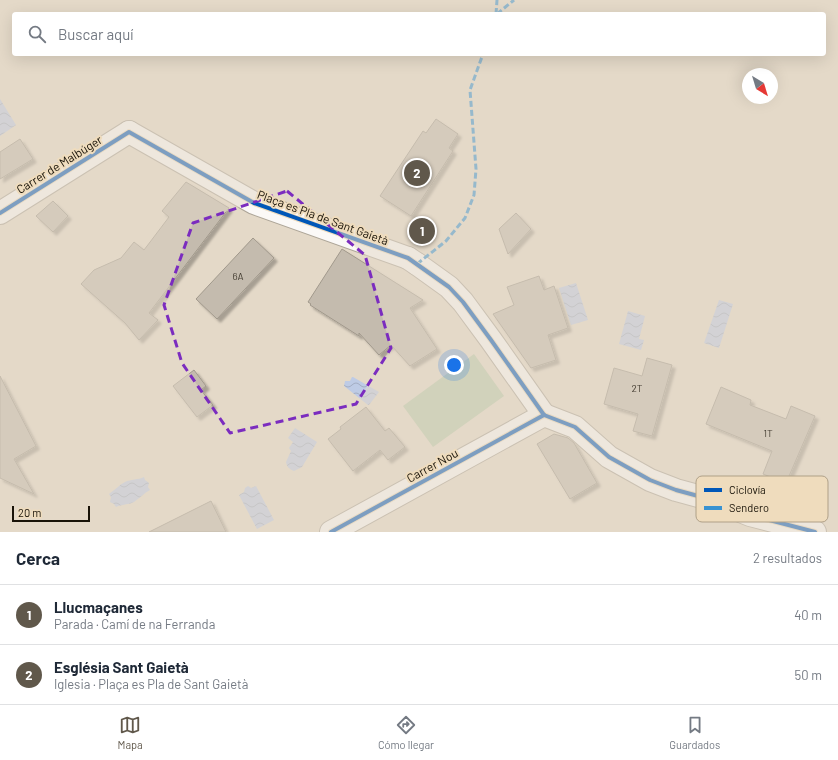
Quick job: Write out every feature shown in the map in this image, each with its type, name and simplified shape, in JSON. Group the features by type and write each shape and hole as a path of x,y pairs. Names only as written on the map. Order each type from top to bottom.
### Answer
{"street":[{"name":"Carrer de Malbúger","path":"0,213 129,132"},
{"name":"Plaça es Pla de Sant Gaietà","path":"129,132 254,203 413,261 449,287 463,302 544,416"},
{"name":"Carrer Nou","path":"331,532 544,416"},
{"path":"544,416 575,428 609,457 650,480 676,490 696,495"},
{"path":"777,522 815,532"}],"highlighted area":[{"path":"287,191 365,255 391,348 356,404 230,433 182,363 164,305 193,223"}],"green space":[{"path":"474,354 504,396 433,447 403,406"}],"water":[{"path":"0,99 16,125 0,136"},
{"path":"576,283 588,320 571,325 559,288"},
{"path":"719,300 733,304 719,348 704,343"},
{"path":"628,311 645,316 639,339 644,340 641,350 619,344"},
{"path":"352,377 379,392 369,405 344,386 345,381 350,381"},
{"path":"295,428 317,442 302,467 294,471 288,468 286,462 291,451 289,448 293,442 288,438"},
{"path":"144,477 149,483 148,487 150,490 146,493 132,503 116,507 110,502 111,497 109,494 121,485 127,481"},
{"path":"248,486 251,488 256,486 274,520 257,529 239,495 244,492 245,488"}],"building":[{"path":"436,119 458,134 449,148 453,151 411,216 380,196 423,131 426,133"},
{"path":"20,139 33,159 0,179 0,152"},
{"path":"186,182 229,208 149,313 158,320 139,340 125,323 81,284 94,270 121,258 134,242 144,250 169,217 162,211"},
{"path":"53,201 68,216 53,232 36,216"},
{"path":"516,213 531,229 508,254 499,229"},
{"path":"253,238 274,258 217,319 196,299"},
{"path":"342,249 423,300 410,308 437,349 410,366 391,345 379,355 359,333 359,336 310,305 311,304 308,302"},
{"path":"539,276 544,290 554,286 568,328 548,335 556,360 531,368 493,314 514,305 507,287"},
{"path":"647,358 672,365 652,436 633,431 638,414 604,404 614,368 642,376"},
{"path":"194,370 206,386 201,390 213,405 197,417 173,386"},
{"path":"0,376 36,446 14,459 34,494 0,478"},
{"path":"721,387 751,400 750,405 786,419 791,406 815,416 789,476 768,476 763,474 772,451 706,424"},
{"path":"366,407 385,431 389,428 405,447 388,460 380,450 353,471 328,439 341,429 340,427"},
{"path":"554,434 568,438 574,443 597,483 570,499 537,444"},
{"path":"211,501 226,532 149,532"}],"marked path":[{"path":"496,12 497,0"},
{"path":"499,12 514,0"},
{"path":"417,264 446,241 465,218 474,195 476,169 470,90 482,56"}],"cycle path":[{"path":"0,213 129,132 254,203 408,258 449,287 463,302 544,415"},
{"path":"544,415 575,427 609,457 650,480 676,490 696,495"},
{"path":"331,532 544,415"},
{"path":"777,522 815,532"}],"place":[{"name":"Església Sant Gaietà","path":"417,173"},
{"name":"Llucmaçanes","path":"422,231"}]}
